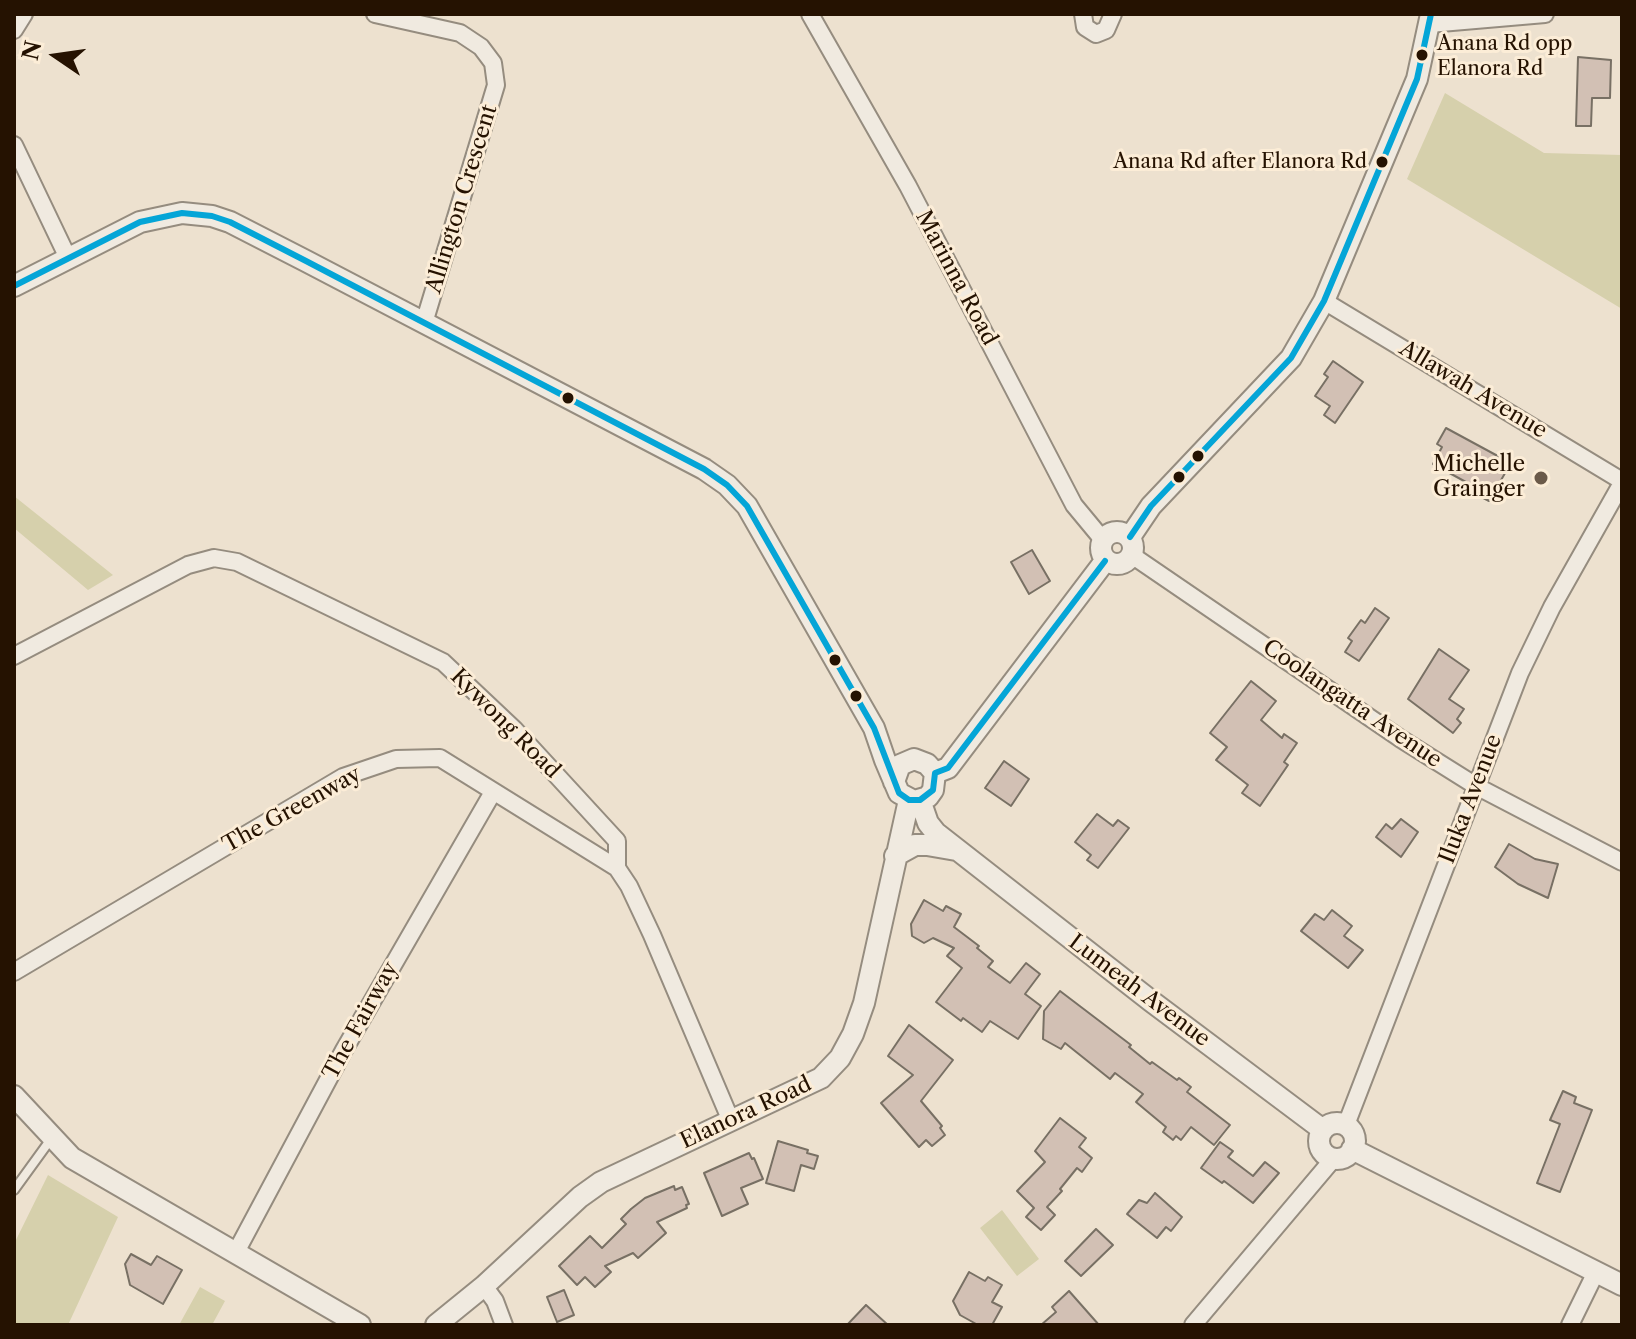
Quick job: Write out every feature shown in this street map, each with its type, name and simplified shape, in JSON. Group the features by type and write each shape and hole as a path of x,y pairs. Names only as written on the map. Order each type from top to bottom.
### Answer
{"street":[{"path":"14,30 24,14"},
{"name":"Allington Crescent","path":"375,14 460,33 481,47 493,63 496,85 424,323"},
{"name":"Marinna Road","path":"810,14 908,186 1074,505 1103,540"},
{"path":"1083,14 1085,27 1096,34 1106,30 1113,14"},
{"path":"1131,546 1119,532 1103,540 1100,551 1105,561 1121,564 1131,546 1151,506 1291,358 1324,301 1417,79 1430,19 1545,14"},
{"path":"14,145 68,258"},
{"path":"14,286 124,229 153,218 182,213 212,216 230,222 704,469 727,485 747,506 874,728 899,793 914,800 933,790 921,765 874,728"},
{"name":"Allawah Avenue","path":"1324,301 1622,482"},
{"name":"Iluka Avenue","path":"1346,1125 1520,673 1552,607 1622,482"},
{"name":"Coolangatta Avenue","path":"1131,546 1401,739 1476,786 1622,862"},
{"name":"Kywong Road","path":"14,656 188,565 214,558 237,562 443,662 514,729 617,841 617,868 652,935 731,1121"},
{"path":"894,782 897,770 921,765 948,768 1105,561"},
{"name":"The Greenway","path":"14,972 343,777 396,759 440,758 617,868"},
{"name":"The Fairway","path":"235,1254 344,1050 493,792"},
{"name":"Lumeah Avenue","path":"914,800 928,823 957,850 1323,1130"},
{"name":"Elanora Road","path":"436,1325 484,1286 580,1197 601,1182 821,1078 840,1058 864,1003 895,856 914,800"},
{"path":"895,856 913,846 957,850"},
{"path":"14,1096 72,1158 360,1325"},
{"path":"1193,1325 1343,1154 1353,1134 1346,1125 1331,1124 1323,1130 1319,1139 1321,1150 1343,1154 1622,1285"},
{"path":"1570,1325 1596,1272"},
{"path":"484,1286 495,1301 504,1325"}],"lane":[{"path":"14,1190 52,1138"}],"shaded area":[{"path":"1445,93 1544,153 1622,155 1622,309 1407,179"},
{"path":"14,496 113,575 88,590 14,528"},
{"path":"48,1175 118,1217 68,1325 14,1325 14,1244"},
{"path":"1002,1210 1039,1259 1017,1276 980,1228"},
{"path":"200,1287 225,1301 212,1325 179,1325"}],"building":[{"path":"1578,57 1611,60 1610,98 1592,98 1591,126 1576,126"},
{"path":"1333,361 1363,382 1335,423 1324,415 1330,406 1315,396 1328,377 1324,374"},
{"path":"1446,428 1507,461 1505,466 1508,468 1489,501 1472,492 1475,487 1433,464 1442,447 1437,444"},
{"path":"1032,550 1050,581 1029,594 1011,562"},
{"path":"1375,608 1389,618 1359,661 1345,652 1352,641 1348,638 1361,620 1365,623"},
{"path":"1439,649 1469,670 1449,699 1464,709 1457,719 1461,723 1453,733 1408,699"},
{"path":"1251,681 1276,701 1261,720 1282,738 1284,734 1297,743 1284,762 1288,765 1260,806 1242,793 1248,785 1216,760 1227,747 1210,733"},
{"path":"1004,761 1029,779 1011,806 985,788"},
{"path":"1097,814 1113,826 1118,820 1129,828 1098,868 1087,860 1091,855 1075,842"},
{"path":"1401,819 1418,832 1401,857 1376,837 1386,824 1392,829"},
{"path":"1509,844 1535,859 1558,864 1548,898 1518,884 1495,867"},
{"path":"924,900 943,911 946,906 961,914 954,927 993,961 988,967 1010,983 1026,963 1040,974 1025,994 1041,1006 1018,1039 990,1021 982,1032 936,1002 962,968 947,956 954,948 933,938 924,943 912,936 911,924"},
{"path":"1332,910 1352,926 1344,936 1363,950 1348,968 1301,931 1315,914 1324,920"},
{"path":"1060,991 1131,1045 1129,1047 1150,1064 1152,1062 1191,1087 1187,1092 1230,1125 1214,1145 1191,1127 1181,1140 1176,1136 1173,1140 1163,1132 1166,1127 1136,1102 1143,1094 1115,1073 1110,1079 1065,1043 1061,1049 1043,1039 1044,1011"},
{"path":"909,1025 953,1060 921,1101 942,1126 940,1128 945,1135 932,1146 926,1140 919,1147 881,1103 913,1075 888,1056"},
{"path":"1563,1091 1576,1097 1574,1103 1592,1110 1560,1192 1537,1183 1560,1124 1550,1120"},
{"path":"1060,1118 1086,1138 1079,1147 1092,1158 1082,1172 1077,1168 1047,1207 1055,1215 1041,1230 1026,1217 1034,1208 1017,1191 1045,1162 1035,1151"},
{"path":"778,1141 818,1156 814,1169 801,1165 794,1191 766,1183"},
{"path":"1220,1142 1233,1151 1228,1157 1253,1176 1265,1162 1279,1173 1253,1203 1201,1168"},
{"path":"749,1153 763,1179 741,1188 748,1204 722,1216 704,1173"},
{"path":"674,1186 675,1190 682,1187 689,1204 687,1208 657,1222 666,1233 638,1258 633,1253 605,1266 611,1272 595,1287 585,1277 577,1285 559,1266 590,1236 602,1248 626,1224 621,1219 631,1209 645,1198"},
{"path":"1155,1193 1182,1217 1171,1231 1166,1227 1157,1238 1127,1214 1139,1200 1147,1203"},
{"path":"1096,1229 1113,1245 1081,1276 1065,1261"},
{"path":"131,1254 151,1265 157,1256 182,1270 163,1304 130,1285 125,1264"},
{"path":"969,1272 985,1281 988,1277 1002,1285 992,1302 1002,1307 992,1325 978,1325 960,1315 953,1301"},
{"path":"564,1290 574,1315 557,1322 547,1297"},
{"path":"1069,1291 1099,1325 1041,1325 1056,1312 1052,1307"},
{"path":"866,1305 888,1325 847,1325"}],"transit line":[{"path":"1130,537 1151,506 1291,358 1324,301 1417,79 1431,14"},
{"path":"14,286 140,222 182,213 212,216 306,261 704,469 727,485 747,506 874,728 899,793 909,800 920,800 933,790 935,773 948,768 1105,561"}],"place":[{"name":"Anana Rd opp Elanora Rd","path":"1422,55"},
{"name":"Anana Rd after Elanora Rd","path":"1382,162"},
{"name":"Michelle Grainger","path":"1541,478"}]}
